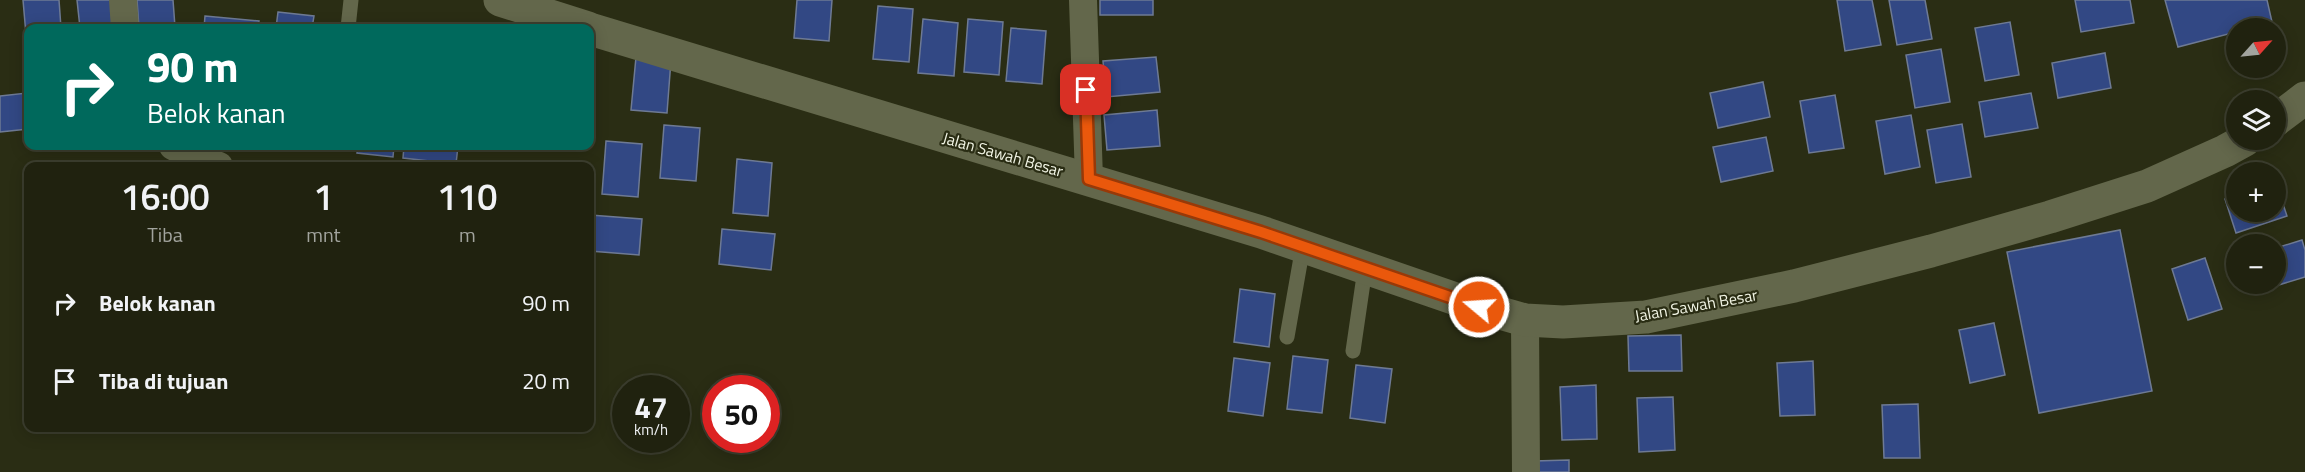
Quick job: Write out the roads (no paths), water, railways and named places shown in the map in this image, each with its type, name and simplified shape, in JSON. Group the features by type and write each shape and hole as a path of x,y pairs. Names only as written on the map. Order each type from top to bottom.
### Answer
{"main road":[{"name":"Jalan Sawah Besar","path":"500,0 574,24"},
{"name":"Jalan Sawah Besar","path":"594,30 1089,179 1303,246 1365,269 1525,320 1563,322 1646,317 1794,286 1974,239 2147,186 2227,150"},
{"path":"2286,112 2305,98"}],"street":[{"path":"123,0 125,24"},
{"path":"1083,0 1089,179"},
{"path":"181,150 208,162"},
{"path":"1525,320 1526,472"}],"lane":[{"path":"348,24 351,0"},
{"path":"1287,337 1303,246"},
{"path":"1353,351 1365,269"}]}
